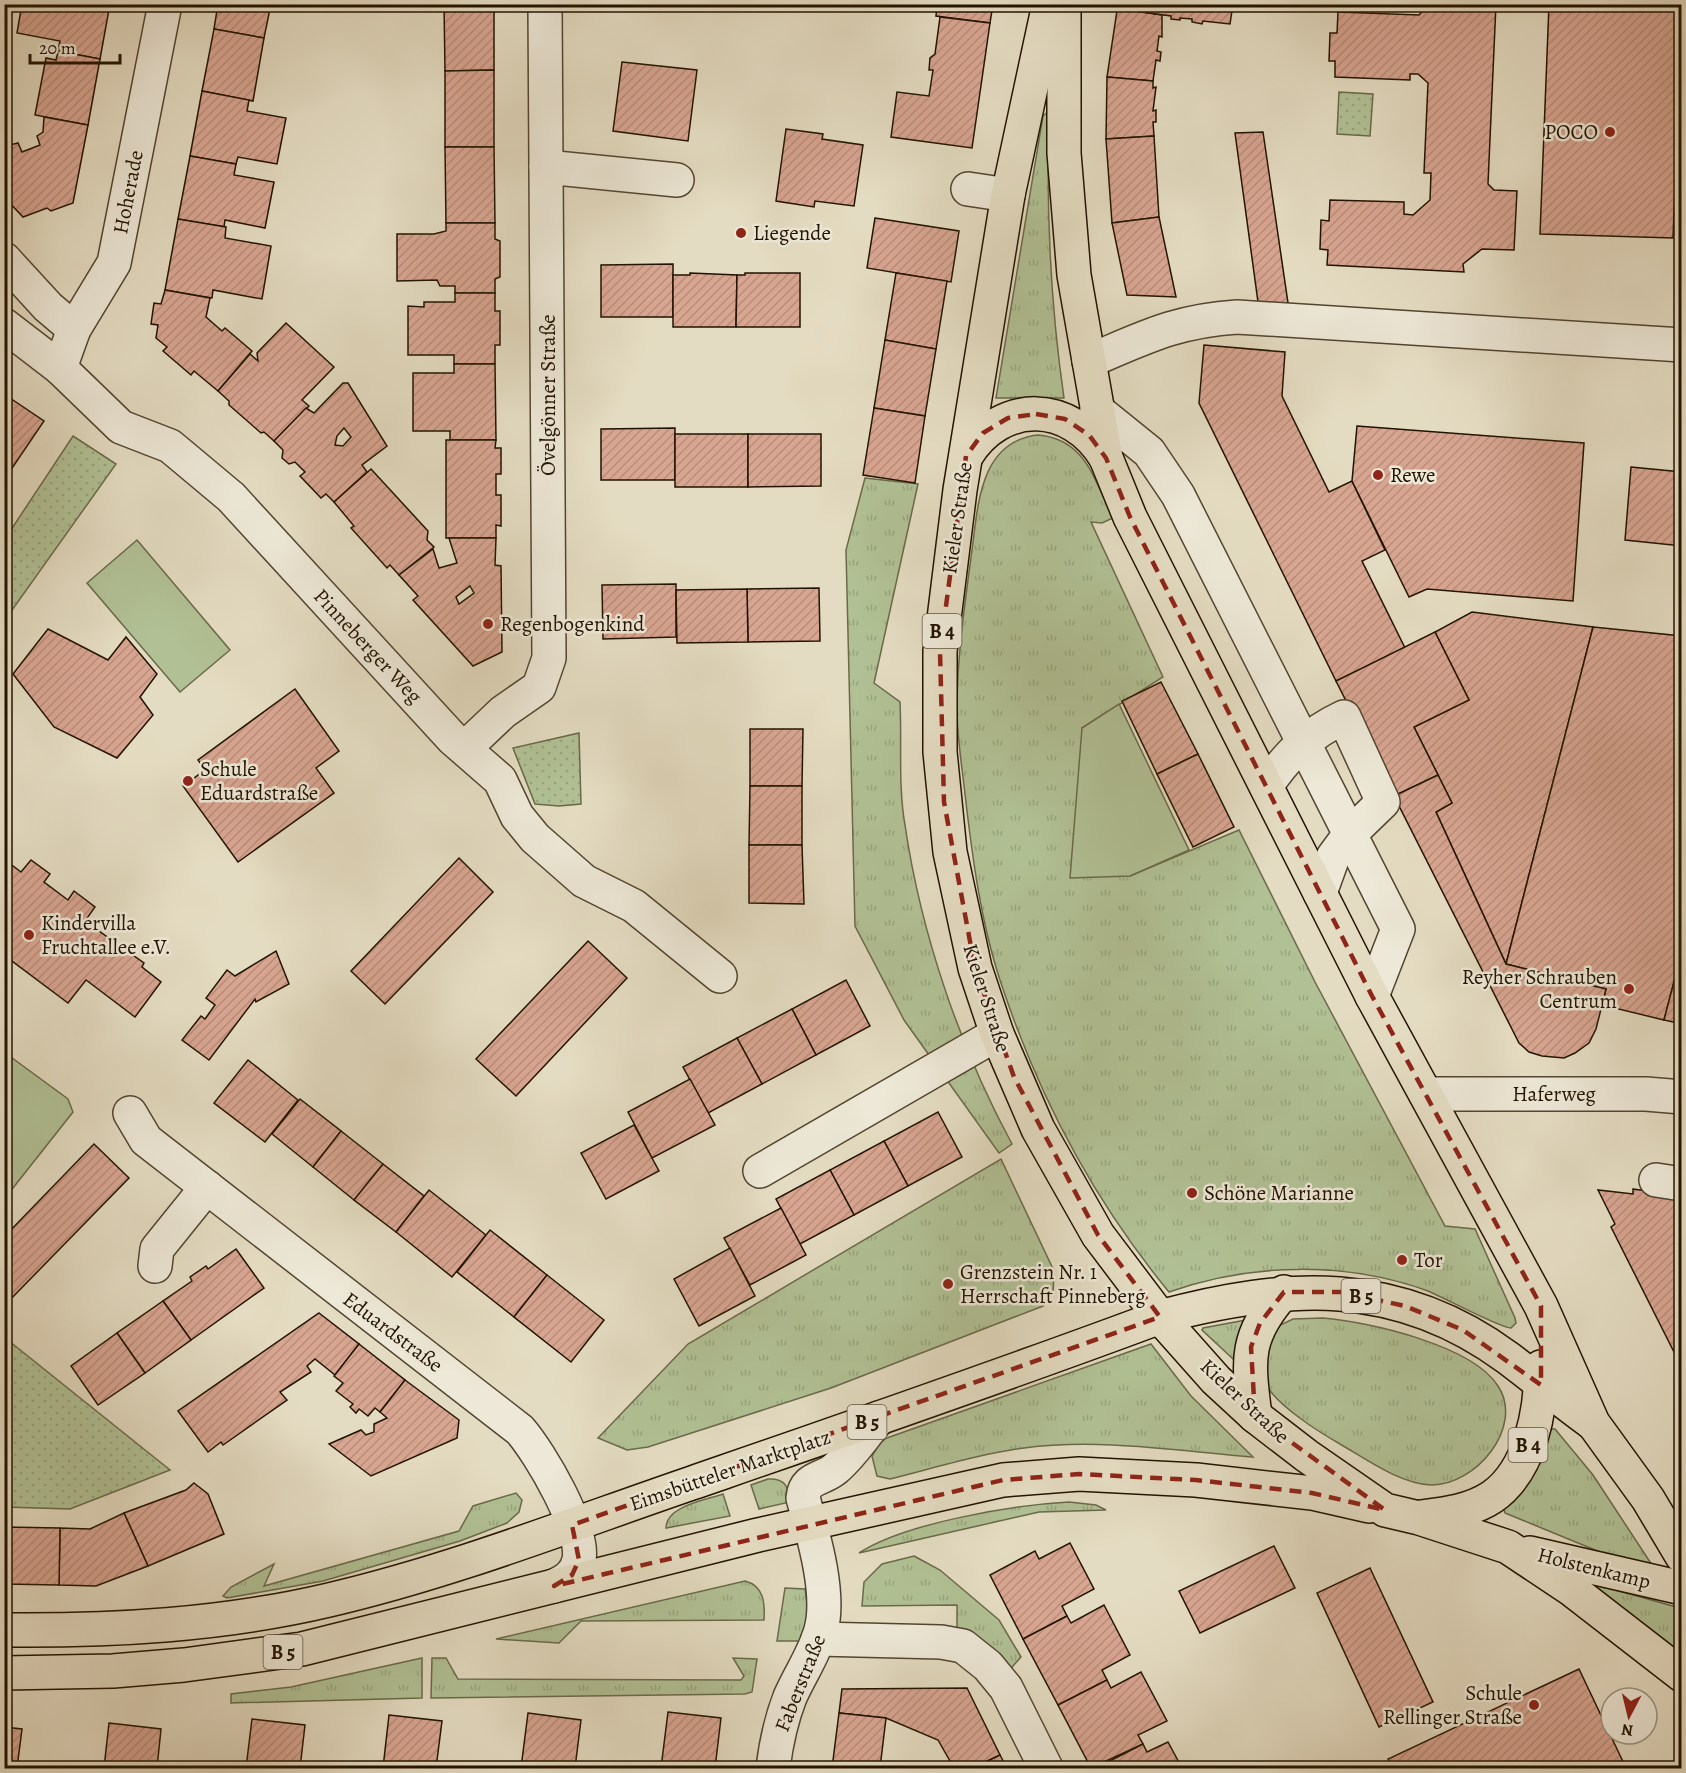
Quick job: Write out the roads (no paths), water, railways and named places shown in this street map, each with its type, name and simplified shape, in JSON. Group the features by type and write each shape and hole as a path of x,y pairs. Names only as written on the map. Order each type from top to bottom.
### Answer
{"main road":[{"name":"Kieler Straße","path":"1049,4 1008,195 966,456 940,651 940,752 950,852 975,968 997,1034 1038,1129 1098,1235 1160,1317 1216,1380 1255,1416 1307,1456 1385,1510 1419,1518 1508,1547 1571,1589 1682,1675"},
{"name":"B 4","path":"1064,4 1064,153 1074,275 1106,458"},
{"name":"B 4","path":"966,456 973,443 995,424 1008,418 1036,414 1050,415 1077,426 1098,445 1106,458 1130,517 1372,996 1541,1306 1593,1424 1648,1499 1682,1556"},
{"name":"Eimsbütteler Marktplatz","path":"4,1630 69,1631 170,1625 283,1610 384,1586 572,1525 1160,1317 1229,1300 1284,1292 1341,1292 1405,1306 1463,1330 1508,1358 1593,1424"},
{"path":"1255,1416 1250,1365 1251,1347 1260,1323 1284,1292"},
{"name":"B 4","path":"1419,1518 1457,1512 1491,1497 1503,1486 1522,1459 1530,1441 1541,1385 1541,1306"},
{"name":"B 5","path":"4,1673 113,1671 248,1658 377,1632 810,1523 1004,1480 1079,1474 1252,1484 1312,1493 1385,1510"},
{"path":"1648,1499 1682,1521"},
{"name":"Holstenkamp","path":"1508,1547 1682,1588"}],"street":[{"name":"Hoherade","path":"60,368 74,329 114,263 165,4"},
{"name":"Övelgönner Straße","path":"465,748 503,711 539,687 549,658 545,4"},
{"path":"546,167 676,180"},
{"path":"968,189 1008,195"},
{"path":"4,259 48,307 74,329"},
{"path":"1089,362 1164,329 1200,320 1237,317 1682,345"},
{"name":"Pinneberger Weg","path":"9,337 60,368 121,427 170,446 231,497 453,739 500,780 517,816 535,838 584,881 634,906 720,976"},
{"path":"1097,410 1149,452 1178,495 1398,929 1372,996"},
{"path":"1267,785 1283,761 1302,742 1320,728 1344,717 1383,802 1350,834 1333,857 1320,893"},
{"path":"760,1170 997,1034"},
{"name":"Haferweg","path":"1426,1094 1682,1096"},
{"name":"Eduardstraße","path":"130,1113 146,1140 520,1430 540,1455 572,1525 579,1560 572,1575 554,1586"},
{"path":"155,1266 157,1249 207,1187"},
{"name":"Faberstraße","path":"773,1768 776,1742 789,1698 819,1639 824,1613 810,1523 803,1498 804,1488 811,1481 835,1470 879,1418"},
{"path":"819,1639 954,1643 972,1652 999,1678 1046,1768"}],"place":[{"name":"POCO","path":"1610,132"},
{"name":"Liegende","path":"741,233"},
{"name":"Rewe","path":"1378,475"},
{"name":"Regenbogenkind","path":"488,624"},
{"name":"Schule Eduardstraße","path":"188,781"},
{"name":"Kindervilla Fruchtallee e.V.","path":"29,935"},
{"name":"Reyher Schrauben Centrum","path":"1629,989"},
{"name":"Schöne Marianne","path":"1192,1193"},
{"name":"Tor","path":"1402,1260"},
{"name":"Grenzstein Nr. 1 Herrschaft Pinneberg","path":"948,1284"},
{"name":"Schule Rellinger Straße","path":"1534,1705"}]}
